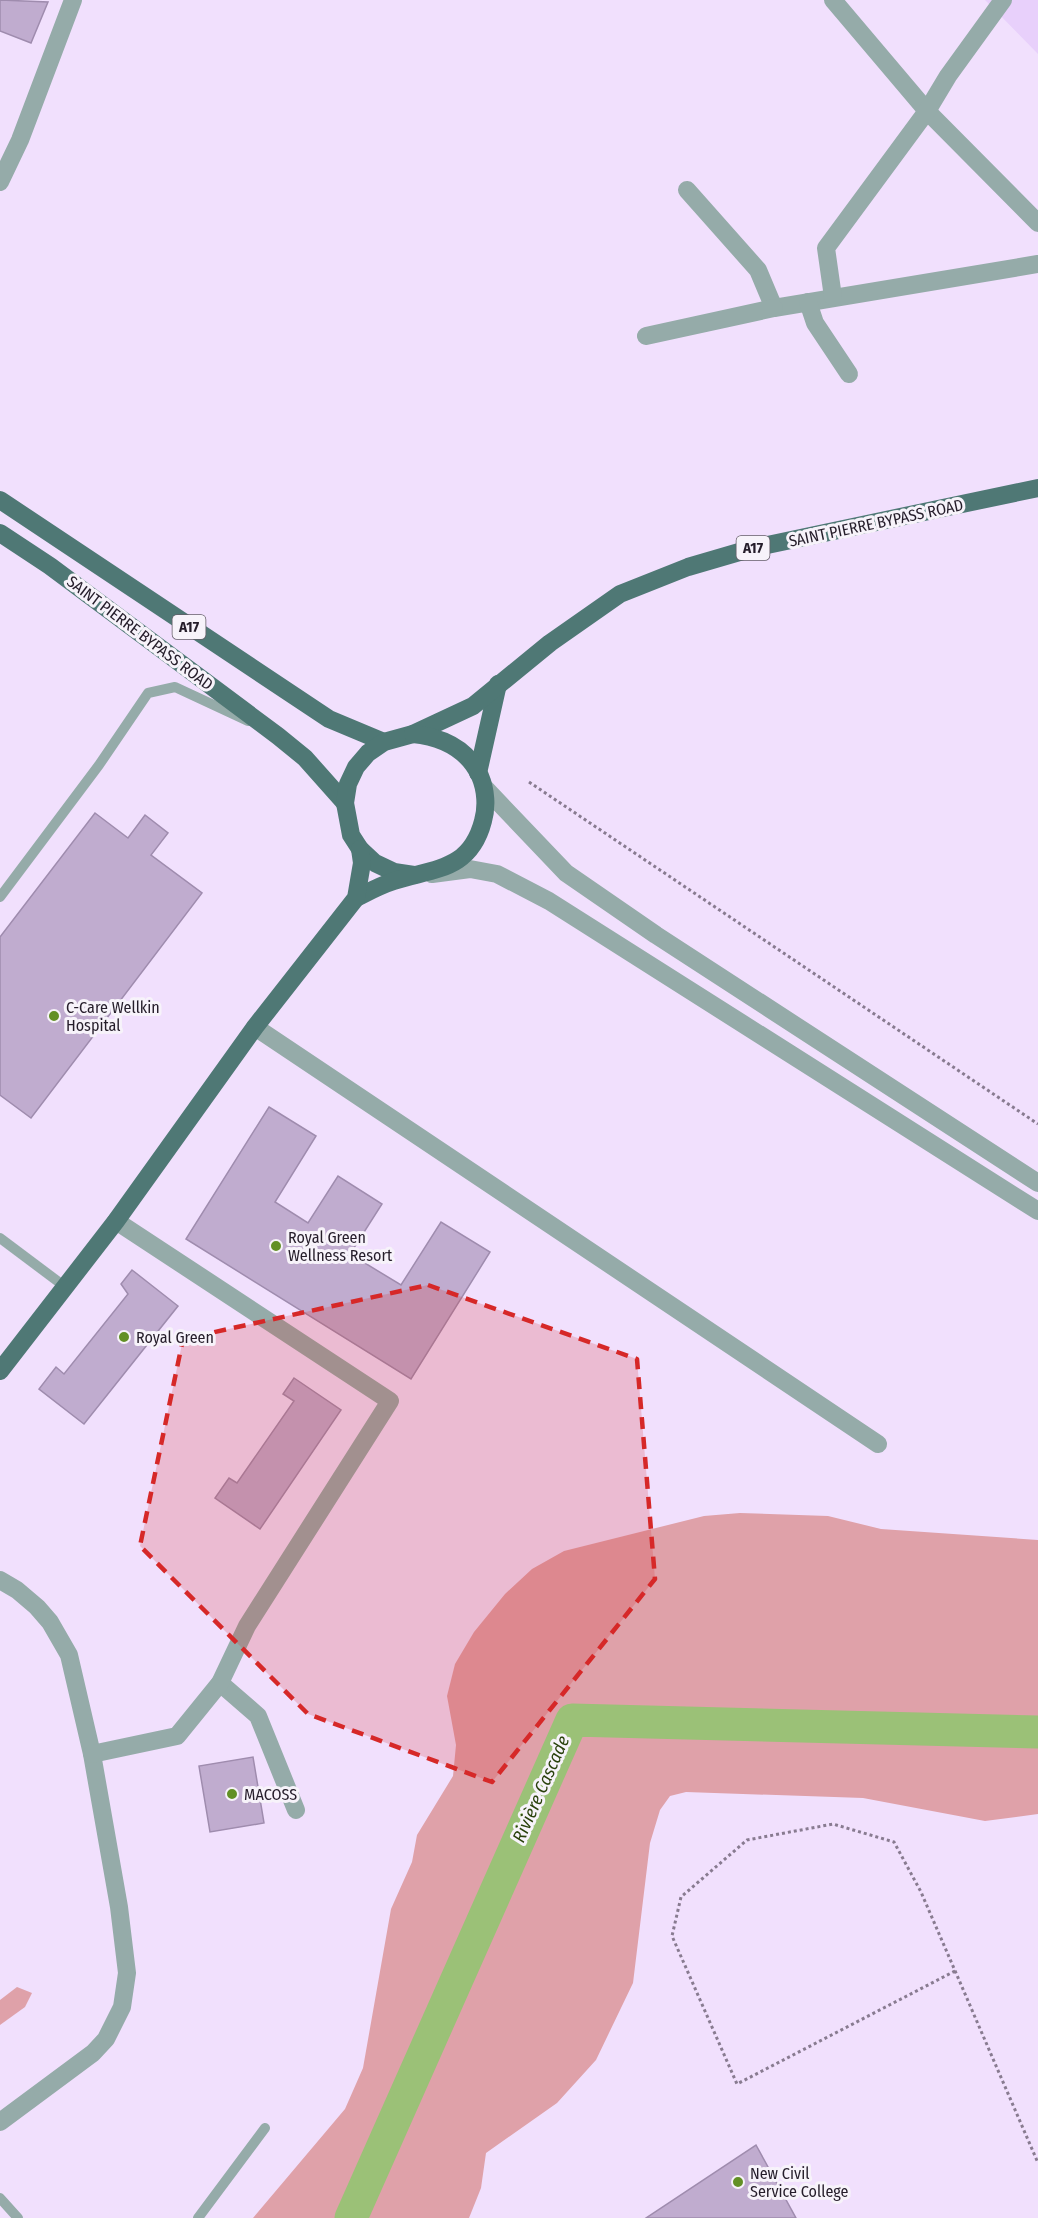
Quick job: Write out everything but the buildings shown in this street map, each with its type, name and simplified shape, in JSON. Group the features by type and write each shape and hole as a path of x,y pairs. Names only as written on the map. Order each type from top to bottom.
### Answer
{"main road":[{"name":"SAINT PIERRE BYPASS ROAD","path":"498,684 620,594 688,567 753,548 1038,488"},
{"name":"SAINT PIERRE BYPASS ROAD","path":"0,500 329,719 384,742"},
{"name":"SAINT PIERRE BYPASS ROAD","path":"0,533 50,566 278,736"},
{"name":"A17","path":"420,875 394,872 375,863 360,849 346,820 345,803 348,784 356,767 368,753 384,742 413,734 459,715 498,684"},
{"path":"0,1371 116,1221 255,1027 356,898 392,881 448,867 467,853 480,833 486,810 481,780 498,684"},
{"name":"A17","path":"413,734 433,736 451,744 467,756 481,780"},
{"name":"A17","path":"278,736 305,758 345,803"},
{"path":"356,898 362,863 360,849"}],"street":[{"path":"0,182 20,140 73,0"},
{"path":"833,0 927,111 1038,223"},
{"path":"833,297 826,248 927,111 948,76 1003,0"},
{"path":"687,190 758,270 774,308"},
{"path":"646,336 833,297 1038,264"},
{"path":"808,302 815,323 849,374"},
{"path":"481,780 566,873 656,936 1038,1184"},
{"path":"420,875 470,869 497,874 549,901 1038,1211"},
{"path":"255,1027 878,1444"},
{"path":"92,1754 177,1736 220,1683 247,1626 390,1401 116,1221"},
{"path":"0,1580 17,1590 37,1607 60,1637 77,1683 119,1907 127,1973 122,2007 111,2031 93,2053 0,2122"},
{"path":"220,1683 258,1716 296,1810"}],"lane":[{"path":"0,897 120,735 148,693 175,687 278,736"},
{"path":"0,1238 64,1286"},
{"path":"198,2218 265,2128"},
{"path":"0,2198 18,2218"}],"path":[{"path":"529,782 1038,1124"},
{"path":"955,1971 736,2084 672,1936 681,1897 747,1840 833,1824 894,1842 921,1892 1038,2163"}],"highlighted area":[{"path":"428,1285 637,1359 655,1579 492,1782 308,1714 140,1546 183,1339"}],"shaded area":[{"path":"985,0 1038,0 1038,54"},
{"path":"740,1513 828,1516 881,1529 1038,1540 1038,1814 985,1821 863,1798 686,1792 670,1796 660,1810 650,1843 633,1983 596,2060 557,2103 486,2153 481,2188 469,2218 253,2218 345,2109 363,2068 391,1909 412,1862 417,1835 453,1776 456,1745 447,1696 455,1664 474,1632 505,1594 532,1569 564,1551 704,1516"},
{"path":"17,1987 32,1993 25,2007 0,2025 0,2000"}],"waterway":[{"name":"Rivière Cascade","path":"351,2218 572,1720 1038,1732"}],"place":[{"name":"C-Care Wellkin Hospital","path":"54,1016"},
{"name":"Royal Green Wellness Resort","path":"276,1246"},
{"name":"Royal Green","path":"124,1337"},
{"name":"MACOSS","path":"232,1794"},
{"name":"New Civil Service College","path":"738,2182"}]}
